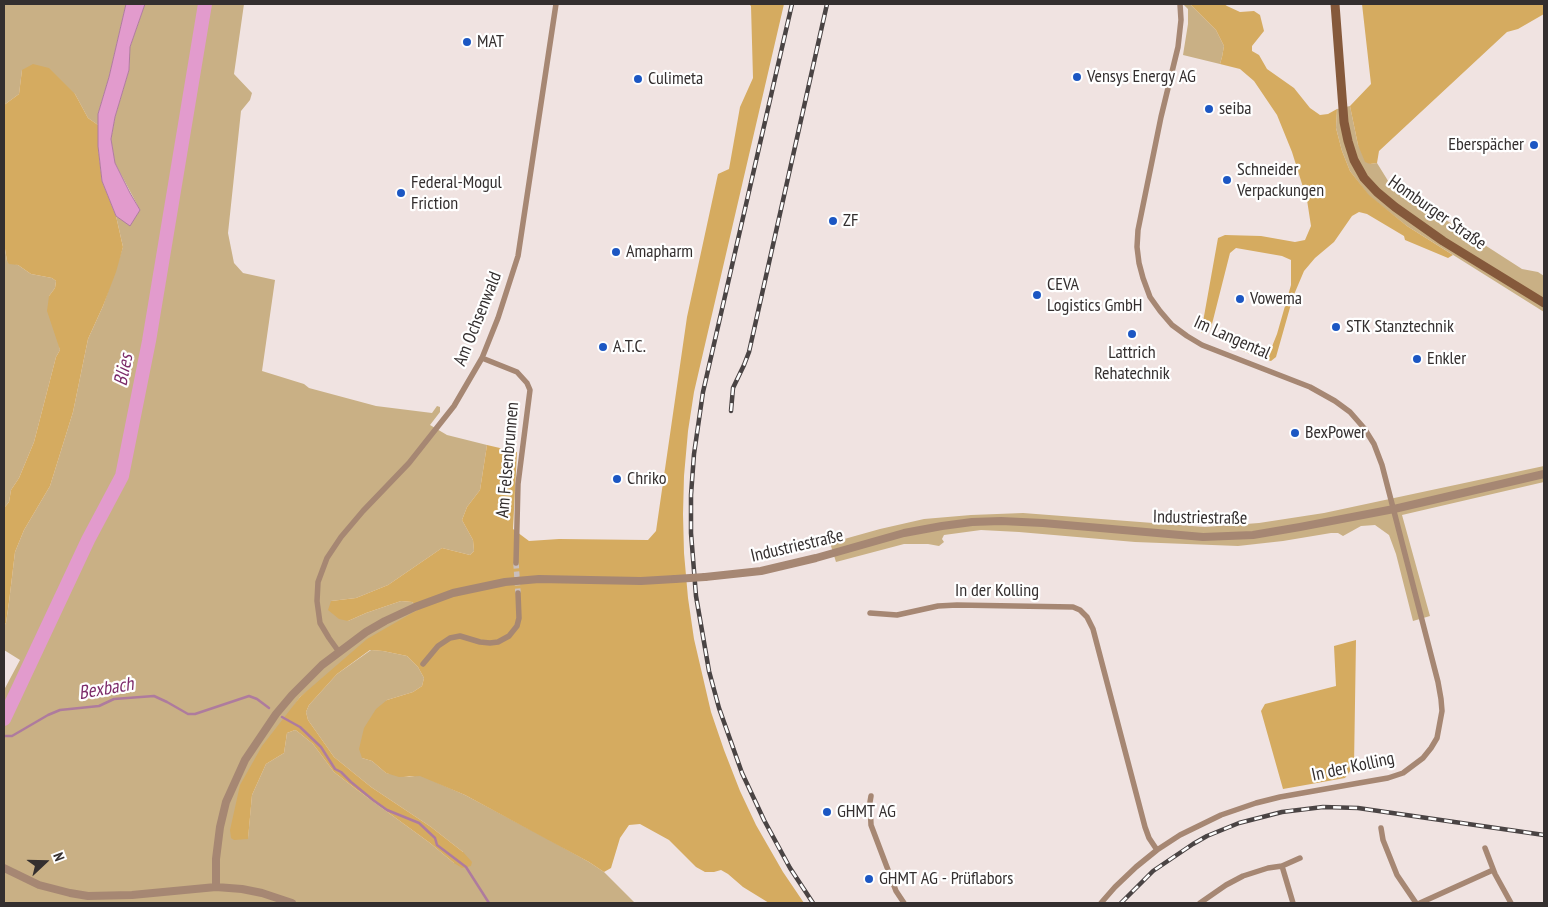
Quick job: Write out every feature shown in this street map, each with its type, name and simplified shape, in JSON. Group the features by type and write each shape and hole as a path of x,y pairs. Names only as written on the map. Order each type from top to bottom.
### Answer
{"main road":[{"name":"Homburger Straße","path":"1335,4 1344,122 1354,160 1364,178 1395,207 1435,235 1544,303"}],"street":[{"name":"Am Ochsenwald","path":"339,652 320,623 317,601 318,582 327,558 341,537 409,463 454,406 482,358 498,318 518,256 556,4"},
{"name":"Im Langental","path":"1180,4 1181,20 1178,47 1161,116 1138,230 1137,247 1139,262 1150,297 1172,325 1202,345 1310,387 1350,412 1364,428 1374,444 1394,509"},
{"name":"Am Felsenbrunnen","path":"482,358 517,372 527,383 530,390 518,484 516,563"},
{"name":"Industriestraße","path":"216,887 216,859 220,827 226,802 246,760 276,714 309,677 372,628 415,607 453,593 505,582 539,579 642,581 761,571 816,558 904,533 972,522 1043,523 1203,537 1262,533 1394,509 1544,474"},
{"name":"In der Kolling","path":"1101,903 1122,881 1158,850 1180,835 1221,815 1280,797 1388,778 1403,773 1423,758 1431,748 1437,738 1440,726 1441,699 1394,509"},
{"path":"423,664 438,646 450,638 460,636 490,643 498,642 508,636 517,626 519,618 518,593"},
{"name":"In der Kolling","path":"870,613 897,615 938,606 956,605 1073,607 1080,610 1087,616 1093,629 1145,827 1149,838 1158,850"},
{"path":"871,796 871,825 896,891 904,903"},
{"path":"1380,828 1397,874 1416,903"},
{"path":"1485,848 1493,870 1511,903"},
{"path":"1200,903 1244,876 1268,868 1282,866 1300,858"},
{"path":"1282,866 1293,903"},
{"path":"4,868 39,884 88,896 132,895 216,887 262,893 292,903"},
{"path":"1420,903 1493,870"}],"shaded area":[{"path":"4,4 126,4 109,77 98,114 98,125 88,118 75,94 22,70 19,94 4,105"},
{"path":"126,4 145,4 130,47 129,70 115,117 111,139 115,163 140,210 130,226 116,216 102,181 98,146 98,114 109,77"},
{"path":"145,4 244,4 234,74 252,93 250,100 241,111 228,233 234,263 243,273 275,280 262,371 304,384 309,388 376,406 432,413 437,406 440,407 440,412 430,425 447,435 487,445 480,490 467,507 462,520 473,540 474,551 470,555 442,548 388,585 356,598 331,601 348,621 401,601 412,602 420,607 300,697 241,785 248,838 252,795 266,764 284,753 287,733 295,730 313,744 334,772 454,863 463,852 431,827 371,787 334,757 308,720 306,712 309,705 337,674 371,650 383,651 407,656 418,667 424,678 422,686 413,692 387,700 362,758 372,761 386,773 409,777 420,775 465,795 546,838 604,872 635,903 4,903 4,690 20,660 4,650 4,626 6,623 15,552 24,530 50,486 73,412 88,339 103,306 123,247 116,216 130,225 140,210 115,163 111,139 115,117 129,70 130,47"},
{"path":"749,4 784,4 694,392 684,476 684,553 694,639 711,712 724,750 756,825 783,872 804,903 769,903 743,887 721,870 705,872 696,867 669,840 640,824 629,825 620,838 611,868 604,872 465,795 420,776 399,777 386,773 372,761 362,758 359,749 364,728 376,709 387,700 413,692 422,686 424,678 418,667 407,656 383,651 370,650 337,674 309,705 306,712 308,720 334,757 371,787 431,827 463,852 472,862 471,866 462,868 454,863 334,772 313,744 295,730 287,733 284,753 266,764 252,795 248,839 234,840 231,838 230,830 240,785 262,746 300,697 367,639 419,609 412,602 401,601 348,621 339,619 328,610 331,601 356,598 388,585 442,548 470,555 474,551 473,540 462,520 467,507 480,490 487,445 517,452 513,529 529,541 559,539 648,540 656,531 687,317 718,174 729,169 740,107 753,78 751,6"},
{"path":"1183,4 1190,4 1216,30 1224,46 1220,64 1183,55 1188,24 1188,9"},
{"path":"1190,4 1224,4 1240,12 1254,11 1260,15 1264,31 1252,46 1252,51 1259,55 1267,69 1294,88 1310,108 1320,115 1328,114 1337,109 1336,128 1342,151 1350,171 1369,195 1407,226 1453,255 1448,258 1405,240 1404,236 1367,214 1359,212 1352,216 1334,242 1315,258 1304,271 1293,297 1276,357 1271,361 1241,350 1244,344 1262,351 1271,349 1291,285 1291,260 1282,256 1236,248 1230,253 1211,328 1207,332 1201,333 1218,238 1225,235 1261,236 1295,242 1305,240 1311,226 1307,200 1292,152 1277,115 1254,81 1240,69 1220,64 1224,46 1216,30"},
{"path":"1362,4 1544,4 1544,14 1518,29 1507,32 1379,151 1377,163 1370,164 1365,162 1358,145 1350,106 1371,84"},
{"path":"33,64 49,68 75,94 88,118 98,125 102,181 116,216 123,247 116,272 88,339 73,412 50,486 24,530 15,552 6,623 4,626 4,508 9,502 11,490 19,478 34,442 56,357 60,350 47,311 49,296 55,288 56,281 52,278 31,274 18,265 9,264 4,243 4,105 19,94 22,70"},
{"path":"1350,106 1358,145 1370,164 1377,163 1390,184 1522,269 1538,272 1544,276 1544,312 1407,226 1369,196 1350,171 1336,128 1337,109"},
{"path":"4,243 7,261 18,265 31,274 52,278 56,281 55,288 49,296 60,350 56,357 34,442 19,478 11,490 9,502 4,508"},
{"path":"1544,466 1544,482 1402,515 1430,616 1413,621 1396,554 1389,535 1375,525 1361,526 1343,536 1338,533 1331,533 1238,546 1135,542 981,530 944,535 942,539 944,542 939,546 904,544 836,562 830,543 924,519 971,515 1023,513 1205,527 1259,523 1324,513"},
{"path":"1356,640 1354,766 1345,778 1283,789 1261,711 1265,704 1336,686 1334,646"}],"waterway":[{"name":"Blies","path":"4,719 88,540 122,476 149,341 205,4"},
{"name":"Bexbach","path":"4,736 12,736 60,710 99,706 114,699 154,696 188,714 195,714 249,696 257,699 269,708"},
{"name":"Bexbach","path":"282,717 300,727 321,747 335,769 373,800 387,810 419,823 435,838 437,845 466,867 489,903"}],"tunnel":[{"path":"516,563 518,593"}],"railway":[{"path":"792,4 703,392 694,454 691,533 696,596 709,671 719,708 742,773 764,820 790,868 813,903"},
{"path":"731,411 733,388 749,352 827,4"},
{"path":"1121,903 1153,871 1207,836 1239,823 1282,812 1323,807 1358,808 1544,835"}],"place":[{"name":"MAT","path":"467,42"},
{"name":"Vensys Energy AG","path":"1077,77"},
{"name":"Culimeta","path":"638,79"},
{"name":"seiba","path":"1209,109"},
{"name":"Eberspächer","path":"1534,145"},
{"name":"Schneider Verpackungen","path":"1227,180"},
{"name":"Federal-Mogul Friction","path":"401,193"},
{"name":"ZF","path":"833,221"},
{"name":"Amapharm","path":"616,252"},
{"name":"CEVA Logistics GmbH","path":"1037,295"},
{"name":"Vowema","path":"1240,299"},
{"name":"STK Stanztechnik","path":"1336,327"},
{"name":"Lattrich Rehatechnik","path":"1132,334"},
{"name":"A.T.C.","path":"603,347"},
{"name":"Enkler","path":"1417,359"},
{"name":"BexPower","path":"1295,433"},
{"name":"Chriko","path":"617,479"},
{"name":"GHMT AG","path":"827,812"},
{"name":"GHMT AG - Prüflabors","path":"869,879"}]}
